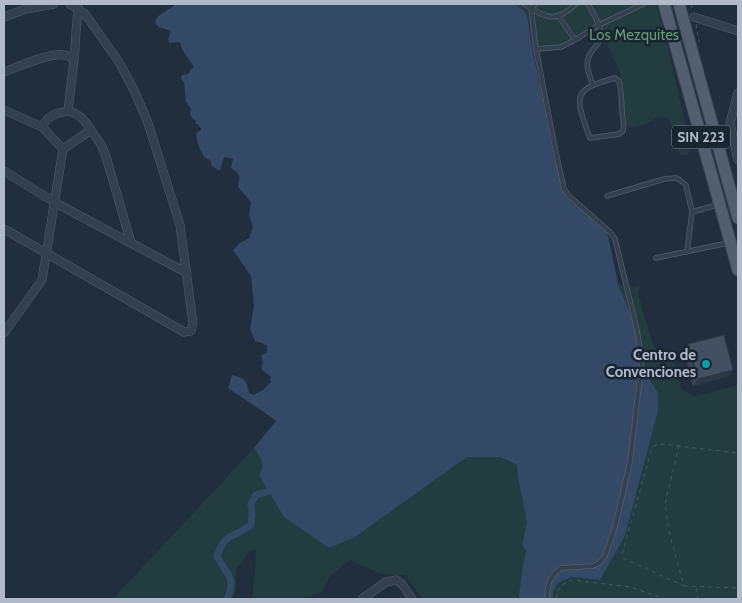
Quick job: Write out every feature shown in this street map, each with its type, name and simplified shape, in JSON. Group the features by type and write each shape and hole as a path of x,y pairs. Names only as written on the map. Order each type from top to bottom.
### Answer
{"main road":[{"name":"SIN 223","path":"664,4 738,270"},
{"name":"SIN 223","path":"679,4 738,218"}],"street":[{"path":"4,17 26,9 54,4"},
{"path":"4,229 184,332 191,331 194,323 180,225 148,123 134,90 118,62 85,14 78,6 70,4"},
{"path":"68,111 78,6"},
{"path":"694,18 738,30"},
{"path":"4,72 58,55 66,55 74,59"},
{"path":"738,93 734,124 738,160"},
{"path":"4,110 42,127 63,149"},
{"path":"42,127 45,120 60,112 76,113 84,120 102,146 131,243"},
{"path":"4,333 42,280 63,149 91,130"},
{"path":"4,171 54,202 187,273"},
{"path":"362,599 386,582 396,580 402,584 412,599"}],"lane":[{"path":"525,4 544,15 554,17 566,13 576,4"},
{"path":"531,8 536,4"},
{"path":"588,4 599,25 600,34 599,42 590,53 587,64 587,71 593,85"},
{"path":"536,49 561,47 599,25 644,4"},
{"path":"531,8 536,49 564,189 615,239 635,321 642,360 630,462 610,545 599,563 593,566 561,568 555,573 550,580 547,599"},
{"path":"558,17 575,40"},
{"path":"613,78 619,81 624,127 621,133 590,138 581,113 579,98 586,88 593,85 613,78"},
{"path":"607,196 664,179 676,178 680,180 686,185 692,212 687,252"},
{"path":"692,212 720,205"},
{"path":"656,258 730,242"}],"path":[{"path":"738,453 661,444 652,448 622,554 623,558 684,586 738,588"},
{"path":"678,446 665,505 669,532 684,586"},
{"path":"556,599 558,590 563,584 572,580 630,587 666,599"},
{"path":"696,587 698,599"}],"green space":[{"name":"Los Mezquites","path":"514,4 656,4 689,140 690,151 687,155 681,155 668,118 658,117 644,125 628,128 624,118 624,91 619,70 600,30 544,52 533,53 528,23 523,10"},
{"path":"618,284 629,288 641,285 638,293 653,346 660,352 671,349 681,388 694,397 738,385 738,599 553,599 553,592 557,584 571,577 600,580 625,536 658,411 658,393 643,368 629,309"},
{"path":"254,448 261,458 263,467 355,537 467,457 500,457 517,465 527,523 522,544 529,556 528,581 519,599 422,599 405,575 381,574 350,560 330,576 322,592 301,599 252,599 256,549 247,553 242,564 236,568 236,591 231,599 113,599"}],"water":[{"path":"175,4 514,4 527,15 552,148 564,194 573,204 583,209 607,232 618,284 634,322 643,368 658,393 658,411 625,536 600,580 571,577 557,584 553,592 553,599 519,599 528,581 529,556 522,544 527,523 517,465 500,457 467,457 355,537 329,548 284,517 259,475 263,467 261,458 254,448 276,421 228,388 232,375 245,380 249,393 253,395 263,390 271,382 271,377 262,370 261,366 263,363 261,355 267,353 267,346 255,341 250,329 254,306 251,276 233,250 249,238 253,227 249,215 251,202 238,187 239,176 231,168 233,159 224,157 220,171 212,166 210,160 204,157 199,148 196,133 201,128 191,116 191,109 186,102 184,82 181,79 182,75 188,74 194,67 179,42 169,43 168,39 171,31 159,27 155,23 160,15"}],"building":[{"name":"Centro de Convenciones","path":"724,335 733,370 698,379 688,344"}],"waterway":[{"path":"227,599 231,580 217,556 220,548 231,536 251,525 251,504 256,495 277,489"},
{"path":"522,599 531,548"}],"place":[{"name":"Centro de Convenciones","path":"706,364"}]}
